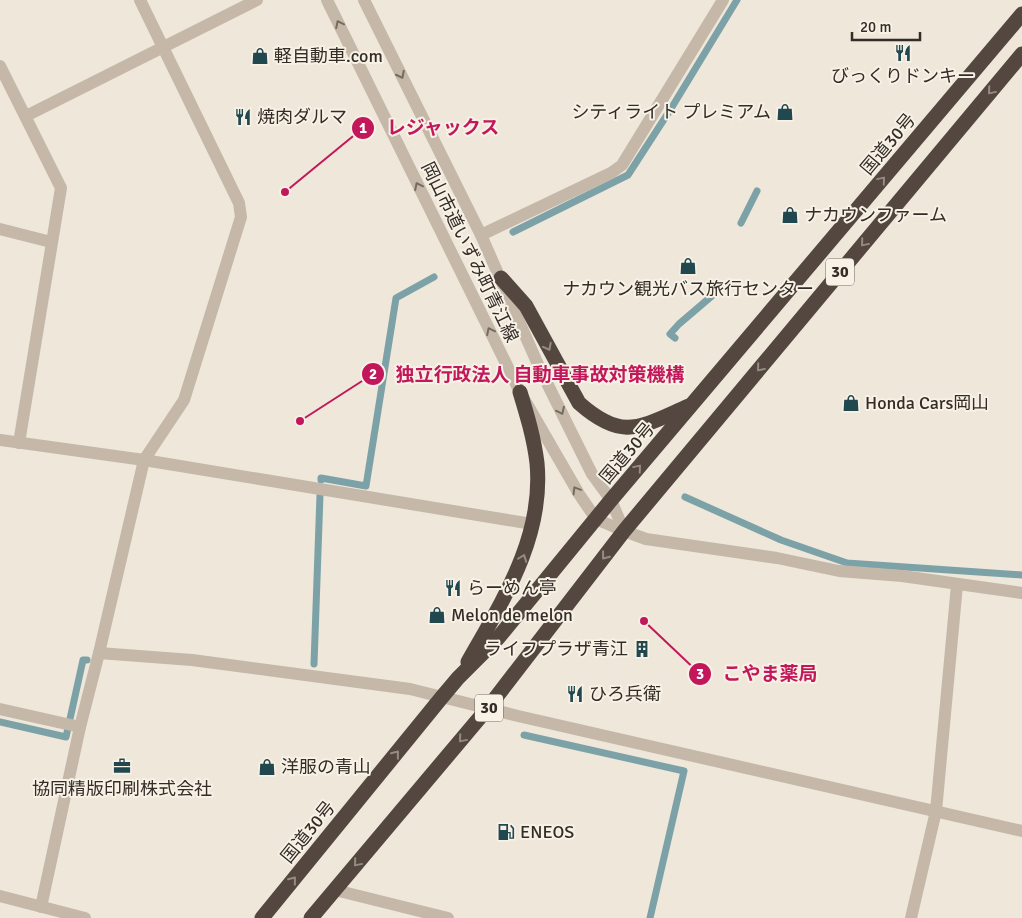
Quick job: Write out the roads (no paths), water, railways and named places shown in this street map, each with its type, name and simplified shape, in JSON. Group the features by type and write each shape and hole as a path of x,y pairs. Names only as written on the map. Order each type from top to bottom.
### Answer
{"highway":[{"name":"国道30号","path":"262,918 442,697 498,638 611,500 1022,14"},
{"name":"30","path":"311,918 488,709 624,532 1022,54"},
{"path":"500,278 526,306 578,403 592,414 611,425 624,428 646,424 692,405"},
{"path":"458,678 509,589 525,554 532,524 537,500 537,464 534,438 520,392"}],"street":[{"path":"41,907 72,726 99,653 144,460 184,400 241,217 239,202 140,0"},
{"path":"26,116 257,0"},
{"name":"岡山市道いずみ町青江線","path":"327,0 520,392 578,494 596,519 624,532"},
{"name":"岡山市道いずみ町青江線","path":"364,0 481,235 540,369 588,465 611,500 624,532"},
{"path":"481,235 610,173 622,165 723,0"},
{"path":"0,66 61,188 19,443"},
{"path":"0,229 51,242"},
{"path":"0,440 144,460 532,524"},
{"path":"624,532 646,539 777,558 839,570 902,576 1022,593"},
{"path":"911,918 936,811 957,585"},
{"path":"99,653 192,660 410,689 488,709 1022,831"},
{"path":"0,709 72,726"},
{"path":"335,890 448,918"},
{"path":"0,896 85,918"}],"waterway":[{"path":"513,232 628,175 737,0"},
{"path":"741,223 757,191"},
{"path":"321,480 321,478 366,486 396,298 434,277"},
{"path":"675,338 670,334 713,295"},
{"path":"314,664 320,495"},
{"path":"685,497 781,540 847,563 1022,575"},
{"path":"0,722 66,737 83,660 87,660"},
{"path":"524,735 684,771 650,918"}],"place":[{"name":"びっくりドンキー","path":"903,53"},
{"name":"軽自動車.com","path":"260,56"},
{"name":"シティライト プレミアム","path":"785,112"},
{"name":"焼肉ダルマ","path":"243,117"},
{"name":"レジャックス","path":"285,192"},
{"name":"ナカウンファーム","path":"790,215"},
{"name":"ナカウン観光バス旅行センター","path":"688,266"},
{"name":"Honda Cars岡山","path":"851,403"},
{"name":"独立行政法人 自動車事故対策機構","path":"300,421"},
{"name":"らーめん亭","path":"453,588"},
{"name":"Melon de melon","path":"437,615"},
{"name":"こやま薬局","path":"644,621"},
{"name":"ライフプラザ青江","path":"642,649"},
{"name":"ひろ兵衛","path":"575,694"},
{"name":"協同精版印刷株式会社","path":"122,766"},
{"name":"洋服の青山","path":"267,767"},
{"name":"ENEOS","path":"506,832"}]}
